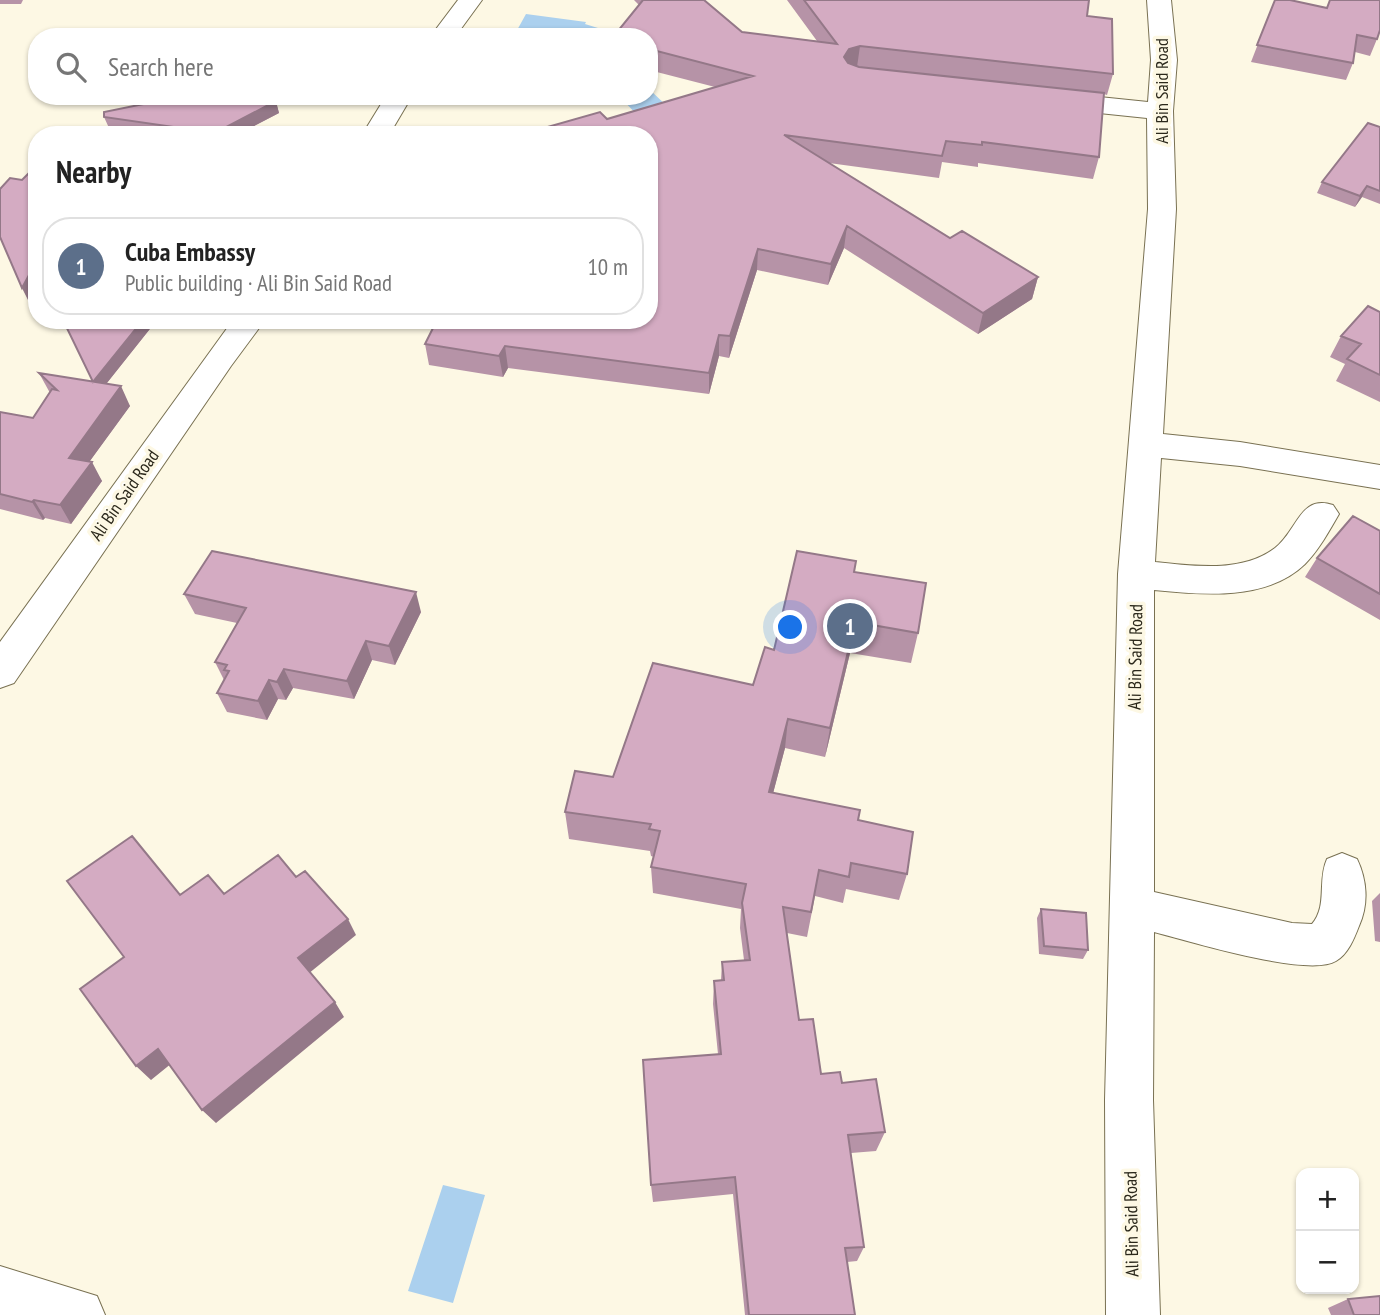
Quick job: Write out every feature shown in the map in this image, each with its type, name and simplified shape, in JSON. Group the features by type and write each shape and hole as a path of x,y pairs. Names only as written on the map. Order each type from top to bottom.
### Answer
{"street":[{"path":"449,28 470,0"},
{"name":"Ali Bin Said Road","path":"1133,1315 1129,1100 1136,574 1162,209 1160,111 1164,60 1158,0"},
{"path":"1026,97 1160,111"},
{"path":"381,126 393,105"},
{"name":"Ali Bin Said Road","path":"0,672 244,329"},
{"path":"1144,444 1240,454 1380,477"},
{"path":"1136,574 1208,580 1251,575 1274,567 1288,558 1321,514"},
{"path":"1132,907 1292,944 1320,946 1333,936 1342,916 1342,873"},
{"path":"0,1292 78,1315"}],"water":[{"path":"526,14 586,22 585,24 598,28 518,28"},
{"path":"658,98 670,109 640,118 628,105 658,105"},
{"path":"443,1185 485,1195 453,1303 408,1291"}],"building":[{"path":"643,0 704,0 742,32 837,44 804,0 1089,0 1087,16 1112,19 1113,74 860,46 849,49 844,57 848,63 859,67 1104,93 1099,157 982,142 982,145 946,141 942,156 784,135 950,238 962,231 1038,277 983,313 847,226 831,264 758,249 730,336 719,335 709,373 505,346 499,356 425,344 432,329 658,329 658,126 551,126 600,112 607,119 753,76 658,51 658,28 620,28"},
{"path":"1275,0 1290,0 1327,8 1330,0 1380,0 1380,30 1377,39 1357,35 1353,63 1257,45"},
{"path":"139,105 268,105 228,126 166,126 104,117 104,112"},
{"path":"1368,123 1380,127 1380,191 1367,186 1360,196 1322,182"},
{"path":"28,174 28,277 22,288 0,237 0,189 10,178 22,180"},
{"path":"1368,306 1380,312 1380,375 1347,359 1361,344 1341,336"},
{"path":"67,329 136,329 93,382"},
{"path":"39,373 121,386 69,458 92,462 60,505 0,494 0,412 33,418 52,389 57,390"},
{"path":"1353,516 1380,531 1380,594 1317,558"},
{"path":"212,551 416,592 389,646 366,641 347,681 284,669 277,682 269,680 258,701 217,693 229,671 224,670 227,665 215,662 246,608 184,594"},
{"path":"797,551 856,561 854,572 926,583 918,633 855,622 830,728 788,719 769,792 860,810 858,820 913,832 907,874 851,863 849,877 819,870 811,912 783,907 799,1020 813,1019 821,1074 840,1072 842,1083 876,1079 885,1132 848,1135 864,1247 845,1248 855,1315 749,1315 735,1177 651,1185 643,1060 721,1054 714,981 724,980 722,962 750,960 742,903 746,884 651,867 660,831 649,829 651,824 565,812 575,771 613,777 653,663 753,685 765,647 774,650"},
{"path":"132,836 180,895 208,875 224,894 278,855 296,877 305,871 348,919 298,958 335,1002 202,1110 158,1049 136,1066 80,989 124,957 67,881"},
{"path":"1041,909 1086,913 1088,950 1044,946"},
{"path":"1380,1296 1380,1315 1354,1315 1348,1299"}],"place":[{"name":"Cuba Embassy","path":"850,626"}]}
